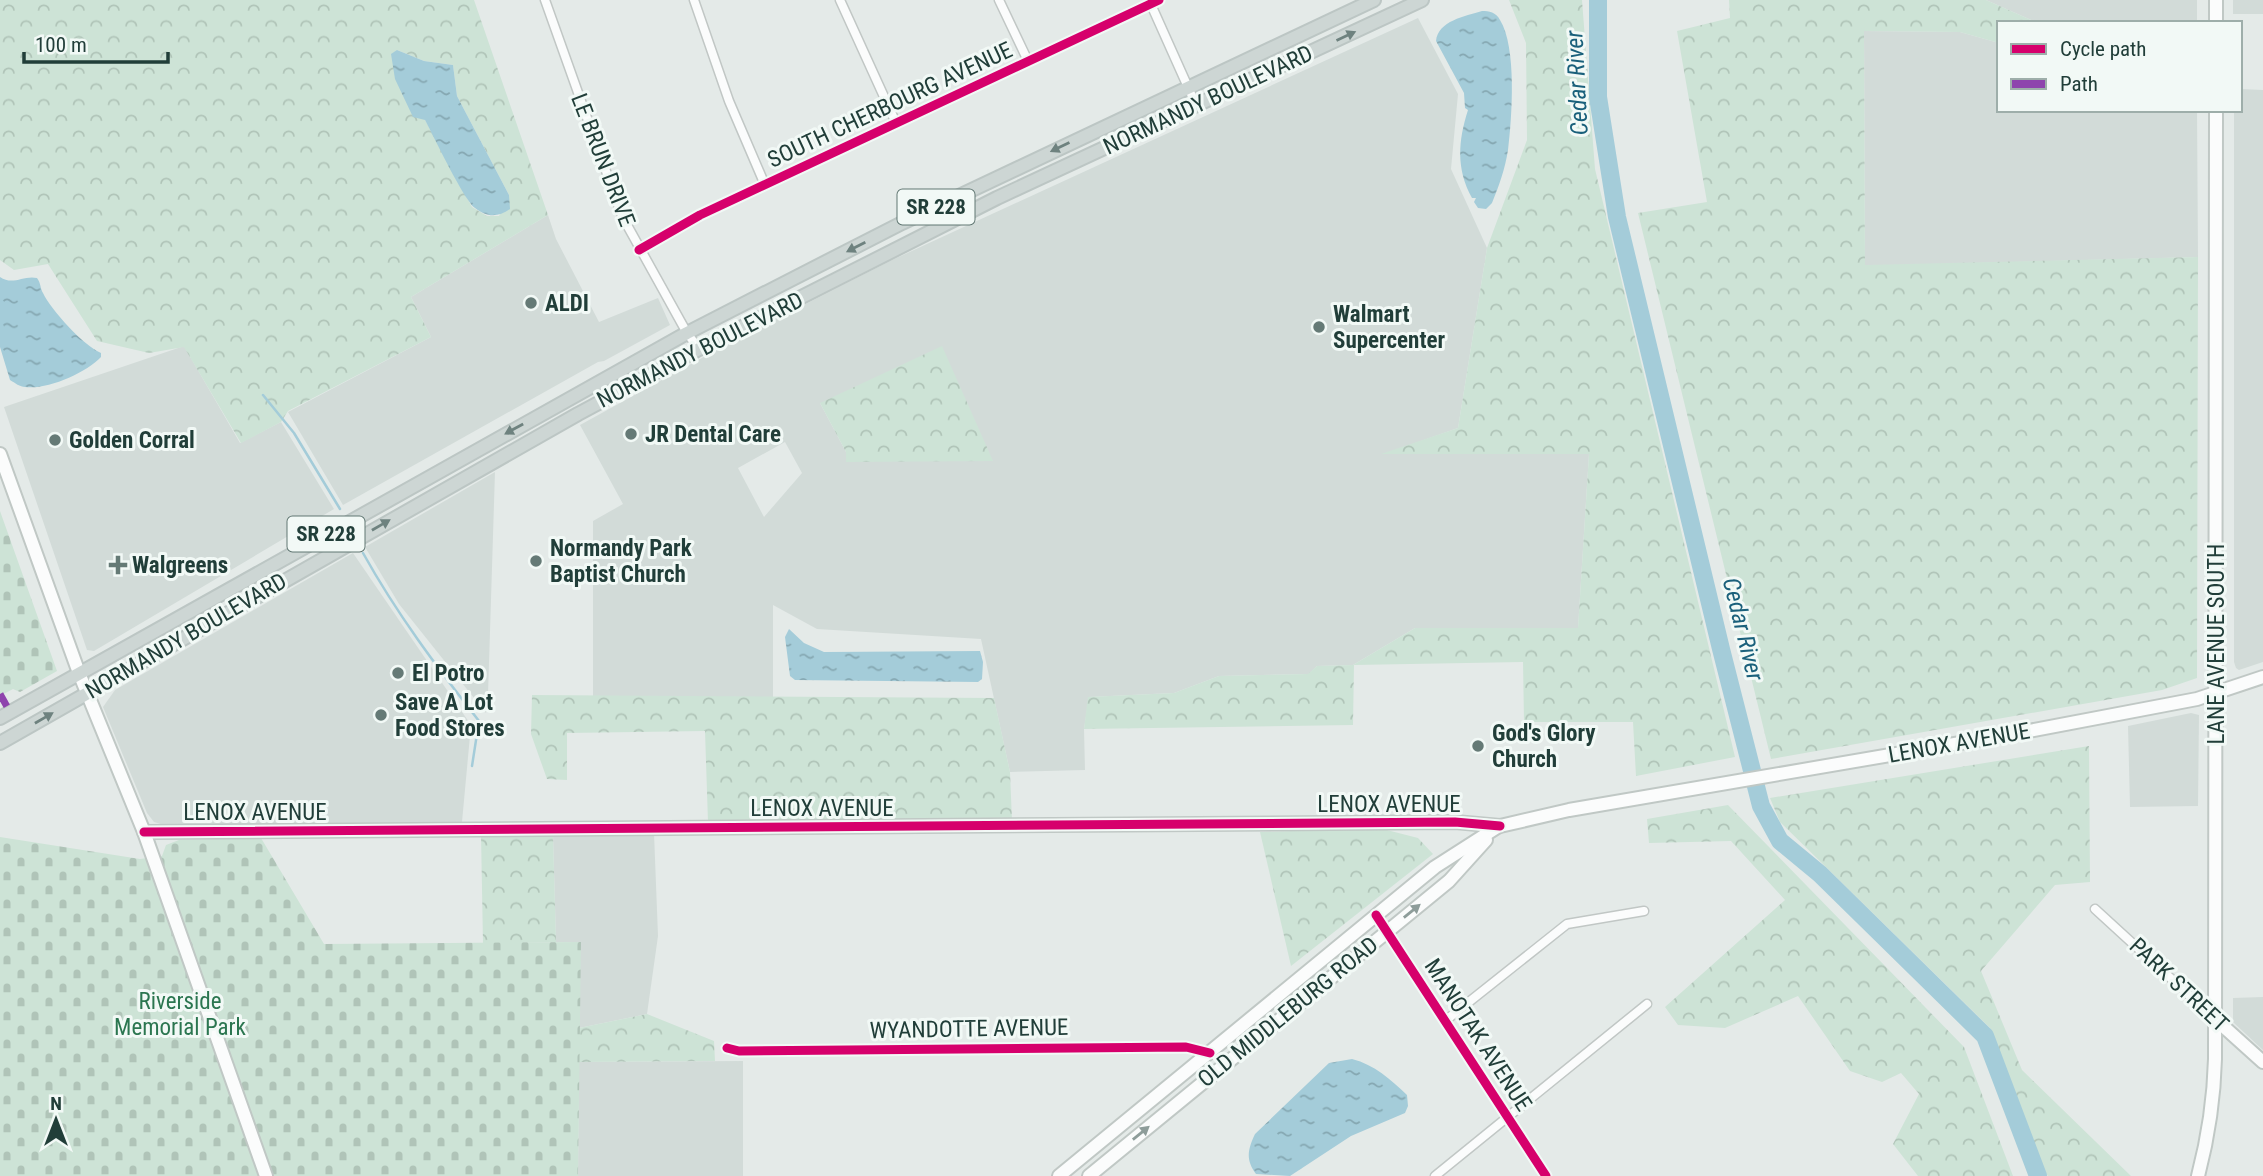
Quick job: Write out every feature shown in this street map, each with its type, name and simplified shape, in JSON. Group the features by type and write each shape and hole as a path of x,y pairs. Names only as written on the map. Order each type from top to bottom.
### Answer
{"main road":[{"name":"NORMANDY BOULEVARD","path":"0,718 687,333 898,225 1374,0"},
{"name":"NORMANDY BOULEVARD","path":"0,743 566,420 699,349 997,198 1422,0"},
{"path":"2216,0 2216,21"},
{"name":"LANE AVENUE SOUTH","path":"2198,1176 2205,1147 2214,1069 2217,693 2216,112"},
{"path":"0,454 79,673 144,832 266,1176"},
{"name":"LENOX AVENUE","path":"144,832 1455,822 1500,826 1569,810 2197,699 2263,677"},
{"name":"OLD MIDDLEBURG ROAD","path":"1059,1176 1435,867 1500,826"},
{"name":"OLD MIDDLEBURG ROAD","path":"1089,1176 1449,881 1500,826"},
{"name":"PARK STREET","path":"2213,1017 2263,1062"},
{"path":"1210,1053 1230,1060"},
{"path":"1091,1149 1104,1163"}],"street":[{"name":"LE BRUN DRIVE","path":"545,0 622,216 687,333 699,349"},
{"path":"694,0 729,101 765,185"},
{"path":"840,0 896,122"},
{"path":"999,0 1028,61"},
{"name":"SOUTH CHERBOURG AVENUE","path":"639,250 700,215 1153,1"},
{"path":"1153,1 1196,105"},
{"name":"PARK STREET","path":"2095,909 2213,1017"},
{"path":"1445,1021 1567,924 1644,911"},
{"name":"MANOTAK AVENUE","path":"1376,915 1546,1176"},
{"path":"1435,1176 1647,1004"},
{"name":"WYANDOTTE AVENUE","path":"727,1048 739,1051 1186,1047 1210,1053"}],"shaded area":[{"path":"1986,0 2197,0 2197,21 2033,21"},
{"path":"2233,0 2263,0 2263,14 2233,14"},
{"path":"1418,18 1458,94 1451,169 1487,248 1458,428 1384,454 1589,454 1578,628 1415,628 1353,665 1317,666 1309,674 1219,676 1174,693 1089,697 1084,729 1085,770 1010,772 981,639 817,629 773,605 773,697 593,697 593,521 623,504 580,425 731,342 890,261","holes":["820,403 993,461 846,461 846,452","785,442 802,473 764,517 738,468"]},
{"path":"1864,31 1960,32 1997,42 1997,112 2197,112 2198,257 1865,266"},
{"path":"2242,89 2263,90 2263,662 2239,670 2234,662 2234,112 2242,112"},
{"path":"548,215 556,239 599,322 658,298 670,325 598,362 343,505 288,412 431,337 411,297"},
{"path":"184,346 240,443 281,422 334,509 94,651 87,650 4,407"},
{"path":"495,472 486,713 399,604 365,547"},
{"path":"353,553 471,725 462,822 164,825 154,822 147,813 103,707 115,690"},
{"path":"2191,713 2199,715 2198,806 2130,807 2128,726"},
{"path":"654,833 658,936 647,1014 579,1028 580,942 556,942 553,835"},
{"path":"2263,997 2263,1050 2233,1022 2233,998"},
{"path":"743,1061 743,1176 578,1176 579,1062"}],"green space":[{"path":"0,0 474,0 548,215 411,297 431,337 288,411 281,422 241,443 184,347 149,353 97,341 48,264 14,270 0,260","holes":["397,50 424,61 453,65 457,96 509,195 499,216 487,216 472,207 425,120"]},
{"path":"1509,0 1582,0 1595,169 1735,757 1636,776 1633,722 1524,722 1523,662 1354,665 1353,725 1084,729 1088,697 1174,693 1219,676 1308,674 1317,666 1353,665 1415,628 1578,628 1589,454 1381,454 1458,428 1487,248 1527,140 1526,43"},
{"path":"1729,0 1986,0 2033,21 1997,21 1997,42 1960,32 1864,31 1865,265 2198,257 2197,678 2162,690 1771,759 1638,213 1707,202 1677,31 1730,18"},
{"path":"942,346 993,461 846,462 846,452 820,403"},
{"path":"0,511 57,671 20,692 13,689 0,696"},
{"path":"532,695 994,698 1010,772 1012,821 708,822 705,731 567,733 567,780 547,779 531,734"},
{"path":"2089,746 2090,882 2055,885 1981,971 2022,1070 2131,1176 2048,1176 2042,1170 1990,1028 1780,822 1770,798"},
{"path":"1728,805 1964,1047 2013,1176 1918,1176 1893,1144 1919,1094 1901,1073 1882,1082 1850,1071 1798,996 1725,1028 1678,1025 1665,1007 1785,900 1731,841 1649,843 1647,819"},
{"path":"1379,828 1418,838 1433,854 1291,966 1260,832"},
{"path":"481,834 553,835 556,942 483,944"},
{"name":"Riverside Memorial Park","path":"0,837 140,859 162,856 166,845 179,840 261,838 324,944 581,942 578,1176 0,1176"},
{"path":"647,1014 714,1041 715,1061 579,1062 579,1028"}],"water":[{"path":"1482,11 1496,15 1505,32 1512,83 1507,157 1495,197 1486,209 1478,208 1474,202 1476,198 1472,198 1463,176 1460,155 1468,110 1465,108 1464,93 1436,41 1438,34 1447,24"},
{"path":"397,50 424,61 453,65 457,96 509,195 510,209 501,214 489,215 470,203 425,120 413,117 395,79 391,54"},
{"path":"0,277 9,281 37,278 53,309 77,335 101,353 101,357 76,374 44,386 23,387 10,380 0,347"},
{"path":"789,629 804,643 824,652 980,651 983,662 982,679 978,682 795,680 790,676 785,637"},
{"path":"1352,1059 1375,1069 1407,1095 1408,1106 1405,1113 1351,1136 1290,1176 1256,1174 1250,1164 1249,1155 1255,1134 1329,1063"}],"waterway":[{"name":"Cedar River","path":"1598,0 1598,97 1617,217 1761,806 1780,841 1820,874 1985,1036 2038,1176"},
{"path":"263,395 294,433 340,509"},
{"path":"363,553 389,597 479,721 472,766"}],"marked path":[{"path":"0,694 10,712"}],"cycle path":[{"path":"639,250 700,215 1159,0"},
{"path":"144,832 1455,822 1500,826"},
{"path":"1376,915 1546,1176"},
{"path":"727,1048 739,1051 1186,1047 1210,1053"}],"place":[{"name":"ALDI","path":"531,303"},
{"name":"Walmart Supercenter","path":"1319,327"},
{"name":"JR Dental Care","path":"631,434"},
{"name":"Golden Corral","path":"55,440"},
{"name":"Normandy Park Baptist Church","path":"536,561"},
{"name":"Walgreens","path":"118,565"},
{"name":"El Potro","path":"398,673"},
{"name":"Save A Lot Food Stores","path":"381,715"},
{"name":"God's Glory Church","path":"1478,746"}]}
